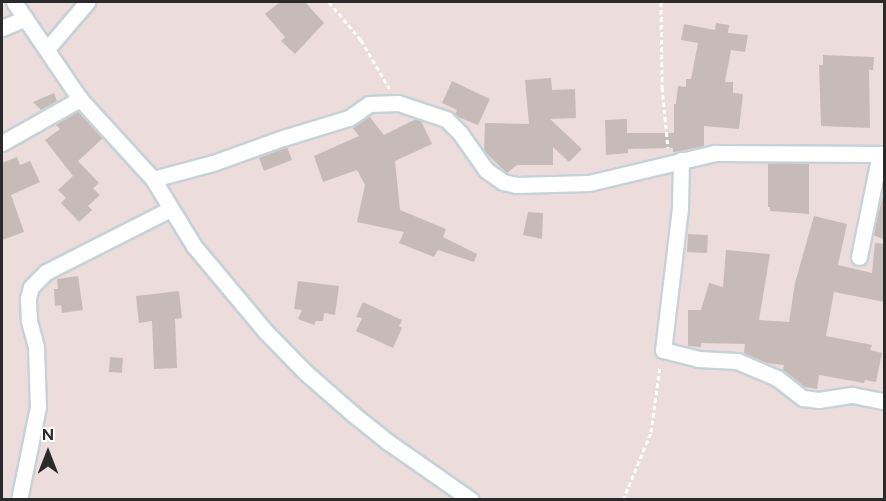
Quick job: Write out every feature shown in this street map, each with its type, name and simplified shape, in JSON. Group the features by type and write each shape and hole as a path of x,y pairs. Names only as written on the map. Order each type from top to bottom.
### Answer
{"street":[{"path":"14,2 80,99 153,179 170,209 216,275 305,372 388,442 471,500"},
{"path":"48,49 87,2"},
{"path":"2,28 25,18"},
{"path":"2,143 80,99"},
{"path":"153,179 213,163 349,118 369,104 398,103 446,119 460,133 486,170 503,182 532,185 589,183 715,153 882,154 859,257"},
{"path":"675,161 680,208 663,350 698,359 737,361 766,372 792,392 811,400 852,395 885,401"},
{"path":"19,500 38,407 36,347 29,320 28,298 31,287 46,272 170,209"}],"path":[{"path":"329,2 361,40 398,103"},
{"path":"662,2 662,87 675,161"},
{"path":"623,500 651,432 663,350"}],"building":[{"path":"280,2 305,2 324,23 295,54 281,41 285,37 265,14"},
{"path":"716,23 729,25 728,33 748,35 745,52 731,50 725,82 733,82 733,93 743,94 739,129 704,126 704,146 676,152 673,152 673,148 628,149 628,153 606,155 605,120 627,119 627,133 674,133 674,104 676,104 678,86 686,87 686,79 691,79 698,43 681,40 684,24 715,30"},
{"path":"823,55 874,57 873,70 869,70 870,128 821,126 819,65 823,65"},
{"path":"551,78 552,90 575,89 576,118 550,119 582,149 569,162 553,147 553,165 517,165 507,173 484,151 485,123 529,124 525,80"},
{"path":"452,81 490,99 478,125 458,117 455,114 457,110 442,103"},
{"path":"54,93 57,101 41,110 33,102"},
{"path":"78,111 103,138 78,161 99,183 93,188 100,195 88,206 92,210 79,222 61,203 66,198 58,190 73,176 45,140 60,129 55,124"},
{"path":"369,116 384,135 416,119 421,121 432,144 395,161 400,210 446,229 443,237 477,254 474,262 438,250 434,257 399,243 404,232 357,222 365,185 357,170 323,182 314,156 359,136 352,127"},
{"path":"287,147 292,160 264,171 259,158"},
{"path":"17,157 20,165 30,161 40,182 11,195 24,232 2,240 2,163"},
{"path":"768,163 809,163 809,214 770,211 768,207"},
{"path":"883,196 885,196 885,240 873,235"},
{"path":"528,212 543,213 542,239 523,235"},
{"path":"814,216 847,224 838,265 872,273 875,243 885,244 885,302 834,292 826,336 872,345 870,350 882,353 876,382 865,380 864,383 819,375 817,389 805,387 783,370 784,365 767,363 744,353 745,344 701,343 701,347 688,346 688,310 701,310 709,283 723,287 726,250 770,254 759,320 789,322 795,283"},
{"path":"688,234 708,235 707,253 687,252"},
{"path":"78,276 83,310 62,313 61,305 55,306 54,289 58,289 57,279"},
{"path":"298,281 339,286 335,315 324,313 323,321 316,321 314,325 298,319 302,310 294,309"},
{"path":"179,291 182,318 175,319 177,368 154,369 152,321 139,323 136,296"},
{"path":"363,302 402,320 399,326 402,328 393,348 356,331 362,318 356,317"},
{"path":"110,357 123,358 122,373 109,372"}]}
